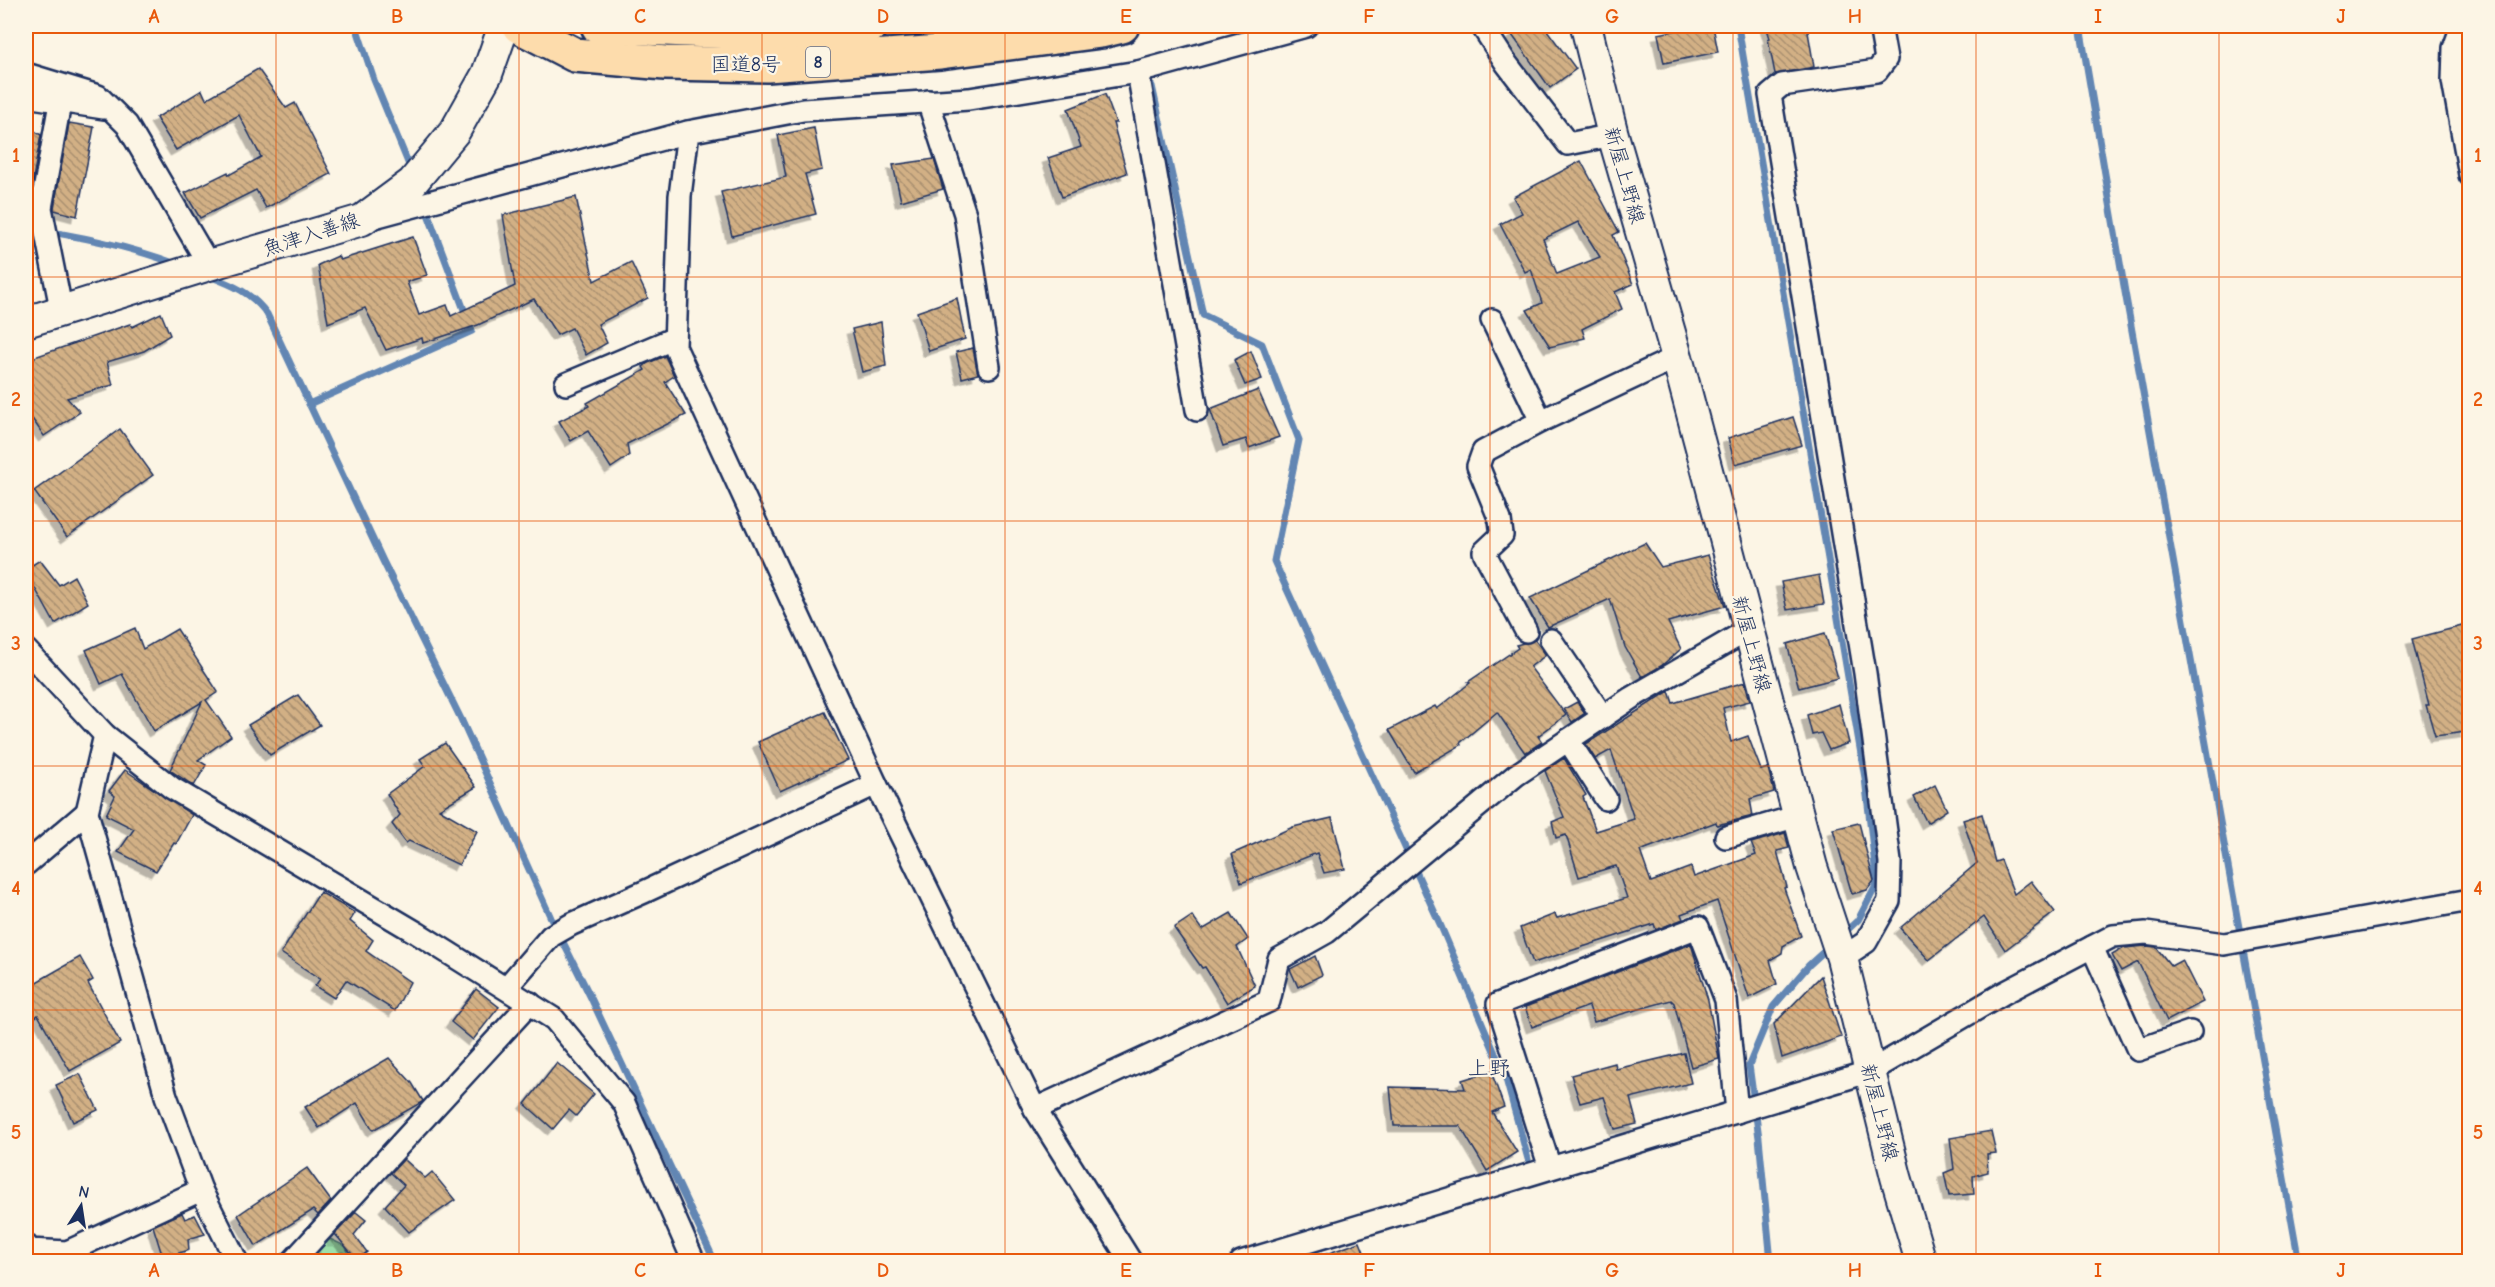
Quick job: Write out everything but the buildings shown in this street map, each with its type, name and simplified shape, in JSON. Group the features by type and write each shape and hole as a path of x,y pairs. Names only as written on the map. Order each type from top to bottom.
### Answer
{"highway":[{"name":"国道8号","path":"519,26 575,55 665,63 766,65 940,52 1101,31 1122,26"},
{"name":"国道8号","path":"598,26 775,34 870,26"}],"main road":[{"name":"魚津入善線","path":"26,322 62,313 209,265 362,220 412,183 454,131 487,74 504,26"},
{"name":"新屋上野線","path":"1586,26 1613,135 1677,357 1812,867 1842,958 1896,1177 1921,1262"}],"street":[{"path":"362,220 688,132 803,110 969,99 1138,72 1306,26"},
{"path":"1482,26 1506,63 1568,144 1613,135"},
{"path":"1842,958 1866,942 1889,901 1890,862 1865,673 1770,95 1782,85 1877,71 1886,59 1880,26"},
{"path":"2462,26 2454,48 2453,81 2469,175"},
{"path":"1138,72 1197,410"},
{"path":"26,74 98,96 114,109 127,125 209,265"},
{"path":"26,96 60,103 114,109"},
{"path":"928,101 965,214 989,367"},
{"path":"60,103 41,208 62,313"},
{"path":"688,132 680,196 675,347 876,784 1035,1109 1131,1262"},
{"path":"1492,320 1541,421"},
{"path":"566,384 675,338"},
{"path":"1526,632 1484,552 1502,535 1500,520 1478,466 1483,452 1541,421 1677,357"},
{"path":"1035,1109 1269,1000 1279,959 1327,932 1516,775 1631,698 1748,630"},
{"path":"1551,640 1603,717"},
{"path":"26,650 105,735 172,788 554,1019 624,1103 694,1262"},
{"path":"105,735 87,812 166,1096 201,1190 237,1262"},
{"path":"1568,740 1606,799"},
{"path":"506,988 551,936 572,924 876,784"},
{"path":"26,864 87,812"},
{"path":"1726,837 1798,816"},
{"path":"1240,1262 1871,1071 2004,993 2113,936 2146,933 2224,944 2469,900"},
{"path":"1550,1168 1498,1004 1698,927 1725,1000 1737,1112"},
{"path":"2091,947 2138,1050 2190,1032"},
{"path":"292,1262 530,1003"},
{"path":"26,1245 29,1250 67,1252 201,1190"}],"green space":[{"path":"330,1239 345,1246 353,1261 309,1261"}],"waterway":[{"path":"356,26 374,80 411,170"},
{"path":"1738,26 1865,778 1877,884 1858,920 1841,936"},
{"path":"2080,26 2125,292 2299,1262"},
{"path":"1152,86 1203,315 1262,344 1299,440 1274,561 1440,924 1506,1079 1528,1159"},
{"path":"309,404 472,331 425,206"},
{"path":"26,228 104,242 179,265"},
{"path":"209,276 241,290 255,300 267,314 383,561 461,719 551,918 715,1262"},
{"path":"1771,1262 1759,1138 1749,1065 1773,1007 1809,965 1831,945"}],"district":[{"name":"上野","path":"1489,1068"}]}
